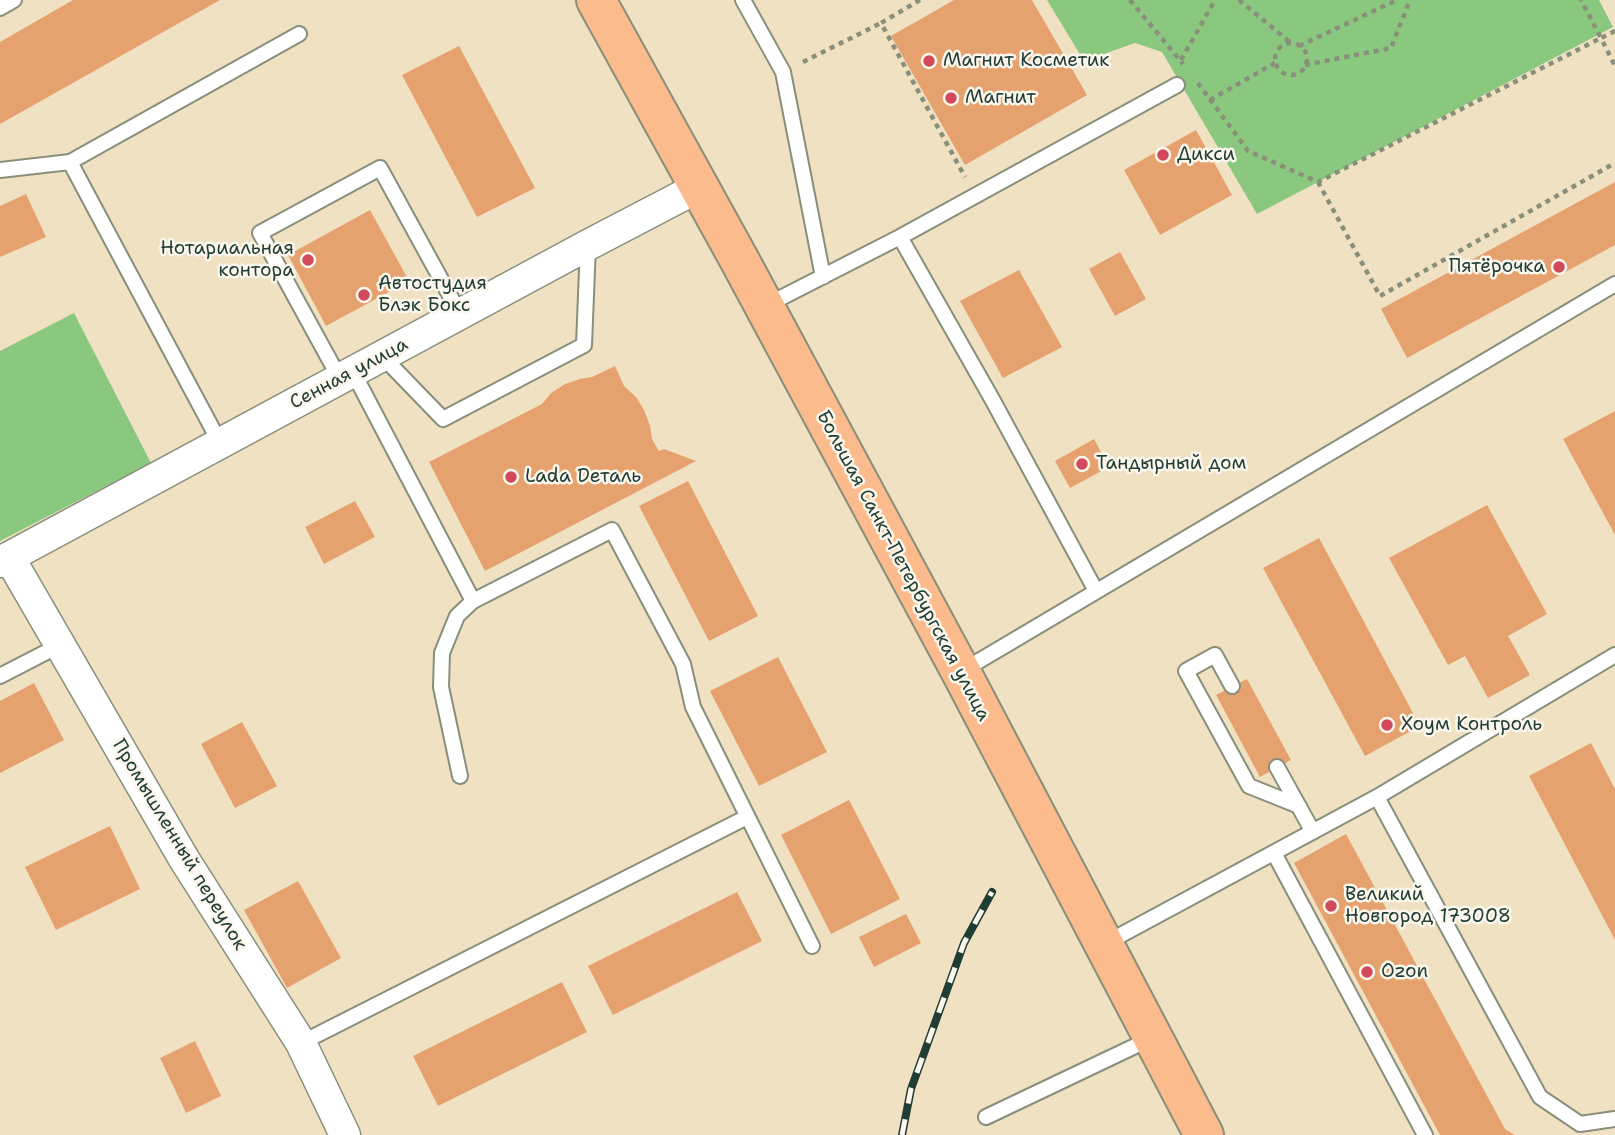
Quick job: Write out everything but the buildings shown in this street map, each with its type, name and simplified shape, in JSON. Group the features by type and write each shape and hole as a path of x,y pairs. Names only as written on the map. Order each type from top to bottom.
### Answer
{"main road":[{"name":"Большая Санкт-Петербургская улица","path":"596,0 961,672 1204,1135"}],"street":[{"name":"Сенная улица","path":"4,560 699,187"},
{"name":"Промышленный переулок","path":"4,560 60,645 184,859 301,1043 345,1135"}],"lane":[{"path":"0,8 14,0"},
{"path":"743,0 783,72 823,277"},
{"path":"0,170 70,162 299,34"},
{"path":"764,306 975,197 1177,85"},
{"path":"70,162 220,443"},
{"path":"460,314 380,168 260,233 347,375 473,601"},
{"path":"900,237 1096,591"},
{"path":"382,356 443,419 584,345 588,245"},
{"path":"961,672 1615,284"},
{"path":"460,776 442,687 442,653 457,616 473,601 612,530 683,664 693,706 812,946"},
{"path":"0,676 60,645"},
{"path":"1232,686 1215,655 1186,671 1250,786 1298,806"},
{"path":"1104,944 1377,797 1615,655"},
{"path":"1277,767 1313,832"},
{"path":"1377,797 1540,1097 1580,1124 1615,1119"},
{"path":"301,1043 747,817"},
{"path":"1274,853 1425,1135"},
{"path":"986,1117 1153,1037"}],"path":[{"path":"783,72 881,23 920,0"},
{"path":"1130,0 1181,60 1248,151 1318,182 1380,296 1615,163"},
{"path":"1181,60 1215,0"},
{"path":"1239,0 1291,44"},
{"path":"1299,46 1397,0"},
{"path":"1305,65 1391,48 1410,0"},
{"path":"1581,0 1615,66"},
{"path":"881,23 975,197"},
{"path":"1318,182 1615,31"},
{"path":"1291,44 1299,46 1307,58 1301,71 1293,75 1284,74 1275,63 1277,50 1283,45 1291,44"},
{"path":"1210,100 1275,63"},
{"path":"1177,85 1188,69"}],"green space":[{"path":"1047,0 1599,0 1613,27 1257,214 1162,52 1135,43 1084,61"},
{"path":"74,313 151,463 0,541 0,351"}],"railway":[{"path":"902,1135 911,1089 964,943 992,892"}],"place":[{"name":"Магнит Косметик","path":"929,61"},
{"name":"Магнит","path":"951,98"},
{"name":"Дикси","path":"1163,155"},
{"name":"Нотариальная контора","path":"308,260"},
{"name":"Пятёрочка","path":"1559,267"},
{"name":"Автостудия Блэк Бокс","path":"364,295"},
{"name":"Тандырный дом","path":"1082,464"},
{"name":"Lada Dеталь","path":"511,477"},
{"name":"Хоум Контроль","path":"1387,725"},
{"name":"Великий Новгород 173008","path":"1331,906"},
{"name":"Ozon","path":"1367,972"}]}
